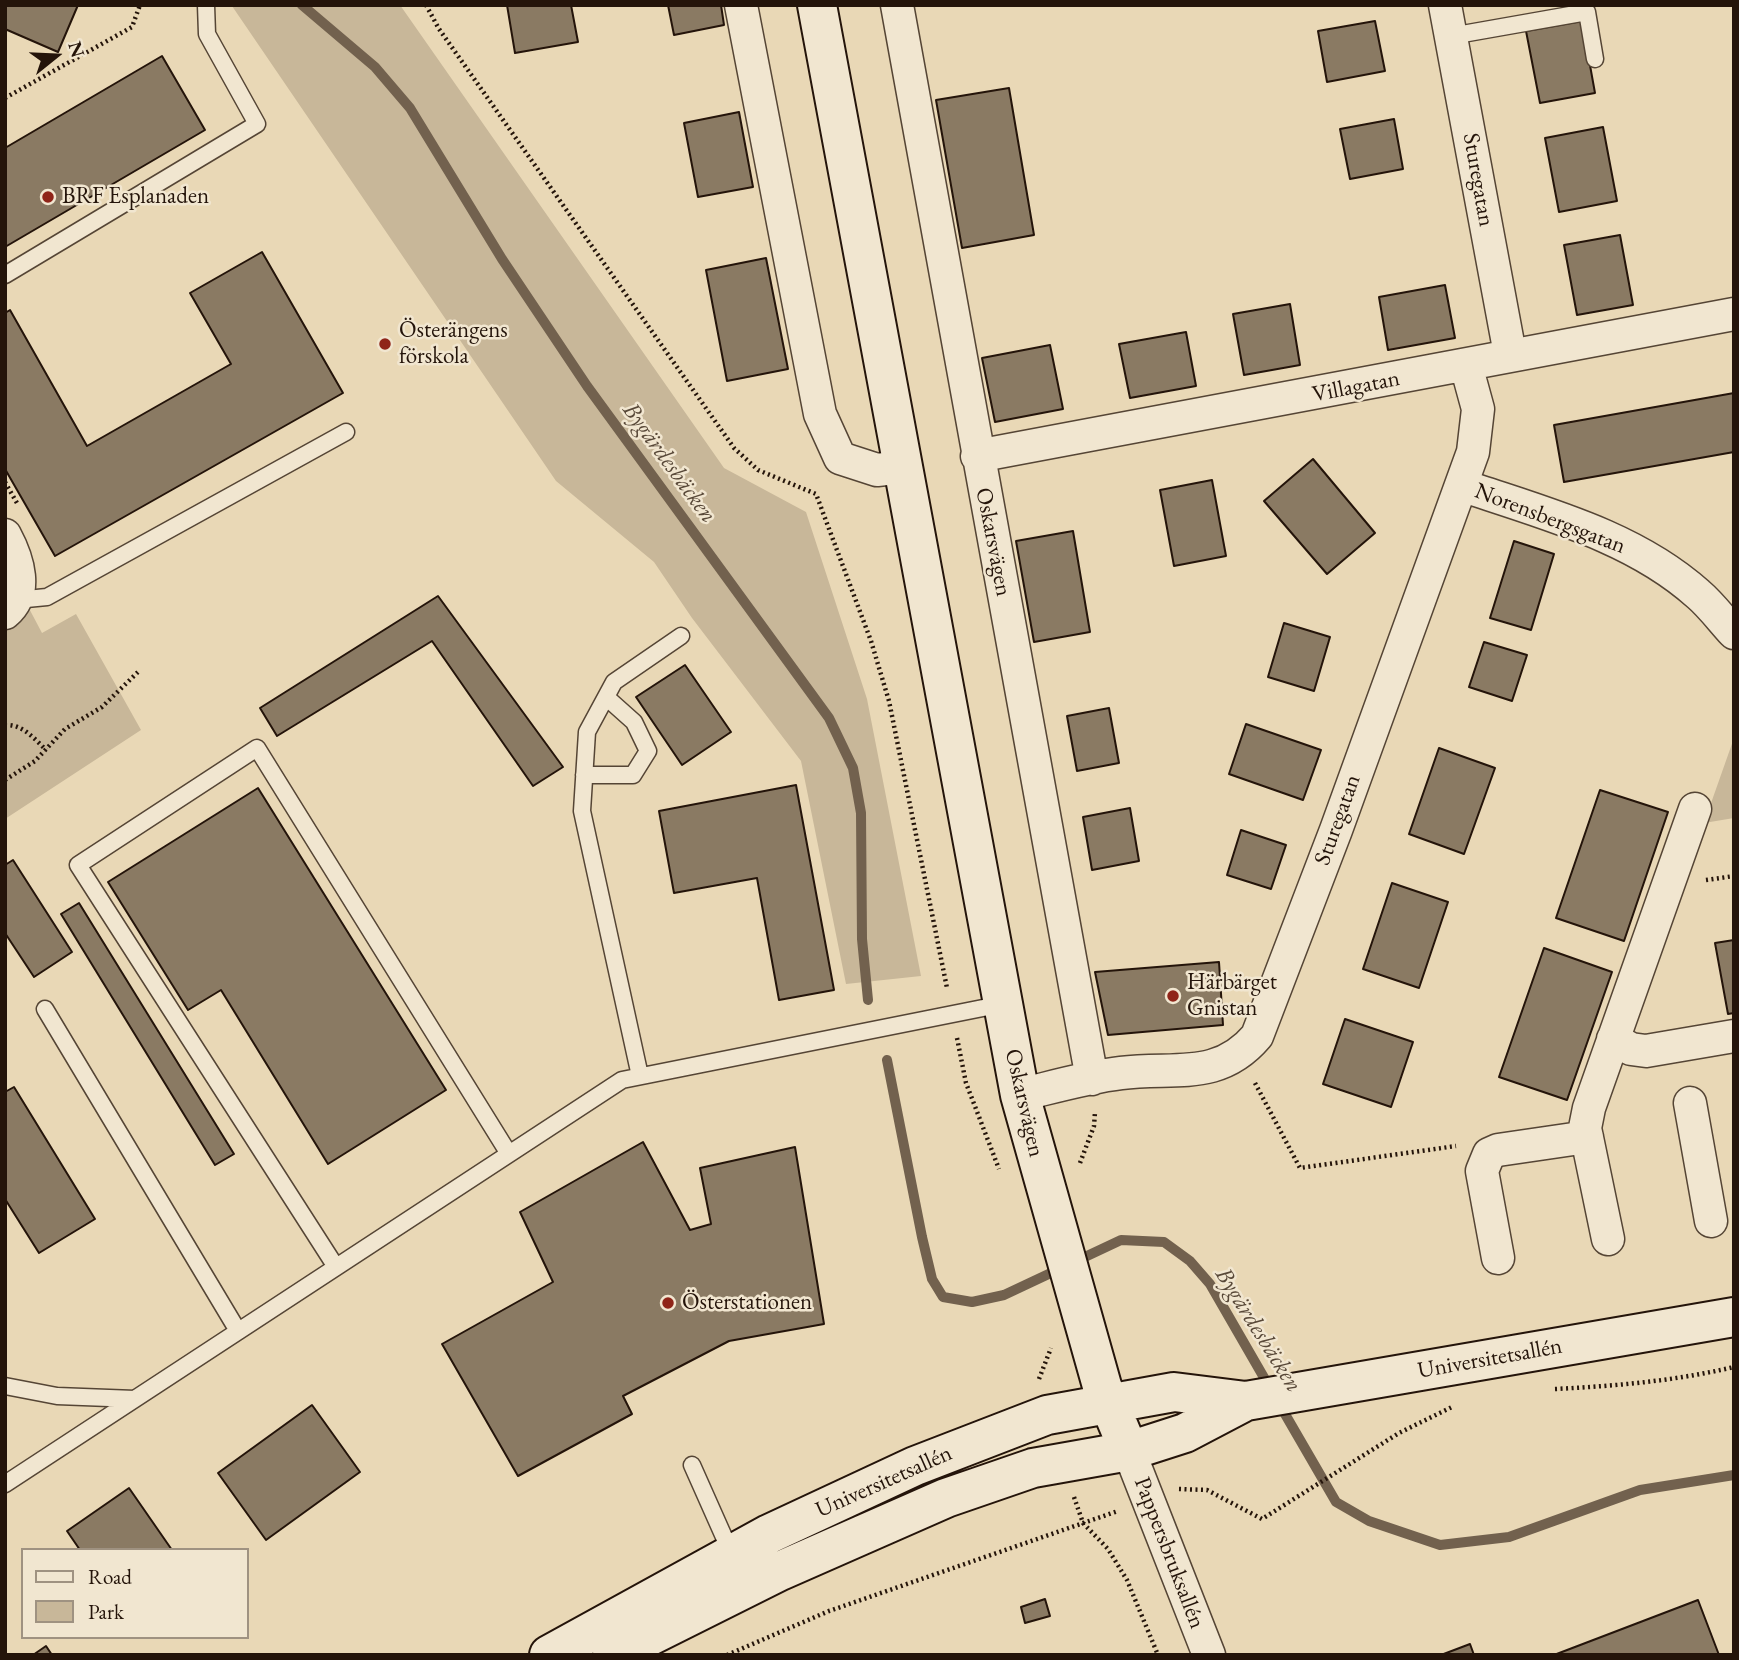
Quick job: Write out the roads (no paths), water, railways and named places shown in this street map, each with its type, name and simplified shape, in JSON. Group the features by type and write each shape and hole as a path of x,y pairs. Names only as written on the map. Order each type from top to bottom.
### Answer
{"street":[{"path":"741,5 820,414 840,458 877,470 903,467"},
{"name":"Oskarsvägen","path":"817,5 1020,1095 1059,1242 1110,1402 1129,1451"},
{"name":"Oskarsvägen","path":"897,5 976,456 1092,1079"},
{"name":"Sturegatan","path":"1448,20 1510,354"},
{"name":"Villagatan","path":"976,456 1734,314"},
{"name":"Sturegatan","path":"1092,1079 1122,1073 1181,1071 1218,1065 1241,1055 1257,1036 1336,830 1474,452 1478,409 1466,365"},
{"name":"Norensbergsgatan","path":"1461,485 1604,535 1639,553 1698,594 1734,634"},
{"path":"5,536 18,566 11,606"},
{"path":"1608,1239 1585,1128 1589,1108 1695,809"},
{"path":"1613,1039 1631,1049 1646,1051 1734,1036"},
{"path":"1020,1095 1092,1079"},
{"path":"1690,1103 1711,1222"},
{"path":"1498,1258 1482,1171 1485,1161 1498,1150 1587,1137"},
{"name":"Universitetsallén","path":"612,1655 780,1571 946,1498 1033,1468 1129,1451 1185,1433 1246,1401 1734,1317"},
{"name":"Universitetsallén","path":"549,1655 732,1555 915,1466 1047,1415 1174,1392 1246,1401"},
{"name":"Pappersbruksallén","path":"1129,1451 1209,1655"}],"lane":[{"path":"5,275 257,124 207,33 206,5"},
{"path":"1448,20 1587,12 1595,59"},
{"path":"11,606 47,597 346,432"},
{"path":"640,1076 582,811 587,732 614,682 681,636"},
{"path":"584,775 633,775 648,751 634,722 606,697"},
{"path":"336,1267 78,865 257,748 509,1154"},
{"path":"5,1484 622,1080 1003,1004"},
{"path":"45,1009 238,1331"},
{"path":"5,1386 57,1396 135,1399"},
{"path":"692,1465 732,1555"}],"waterway":[{"name":"Bygärdesbäcken","path":"302,5 375,67 410,108 502,259 587,386 829,718 853,768 861,813 862,939 868,1000"},
{"name":"Bygärdesbäcken","path":"887,1060 922,1237 932,1279 943,1297 972,1302 1004,1295 1121,1240 1164,1242 1190,1261 1210,1284 1270,1388"},
{"name":"Bygärdesbäcken","path":"1278,1402 1336,1502 1369,1521 1440,1545 1509,1537 1640,1490 1734,1475"}],"place":[{"name":"BRF Esplanaden","path":"48,197"},
{"name":"Österängens förskola","path":"385,344"},
{"name":"Härbärget Gnistan","path":"1173,996"},
{"name":"Österstationen","path":"668,1303"}]}
